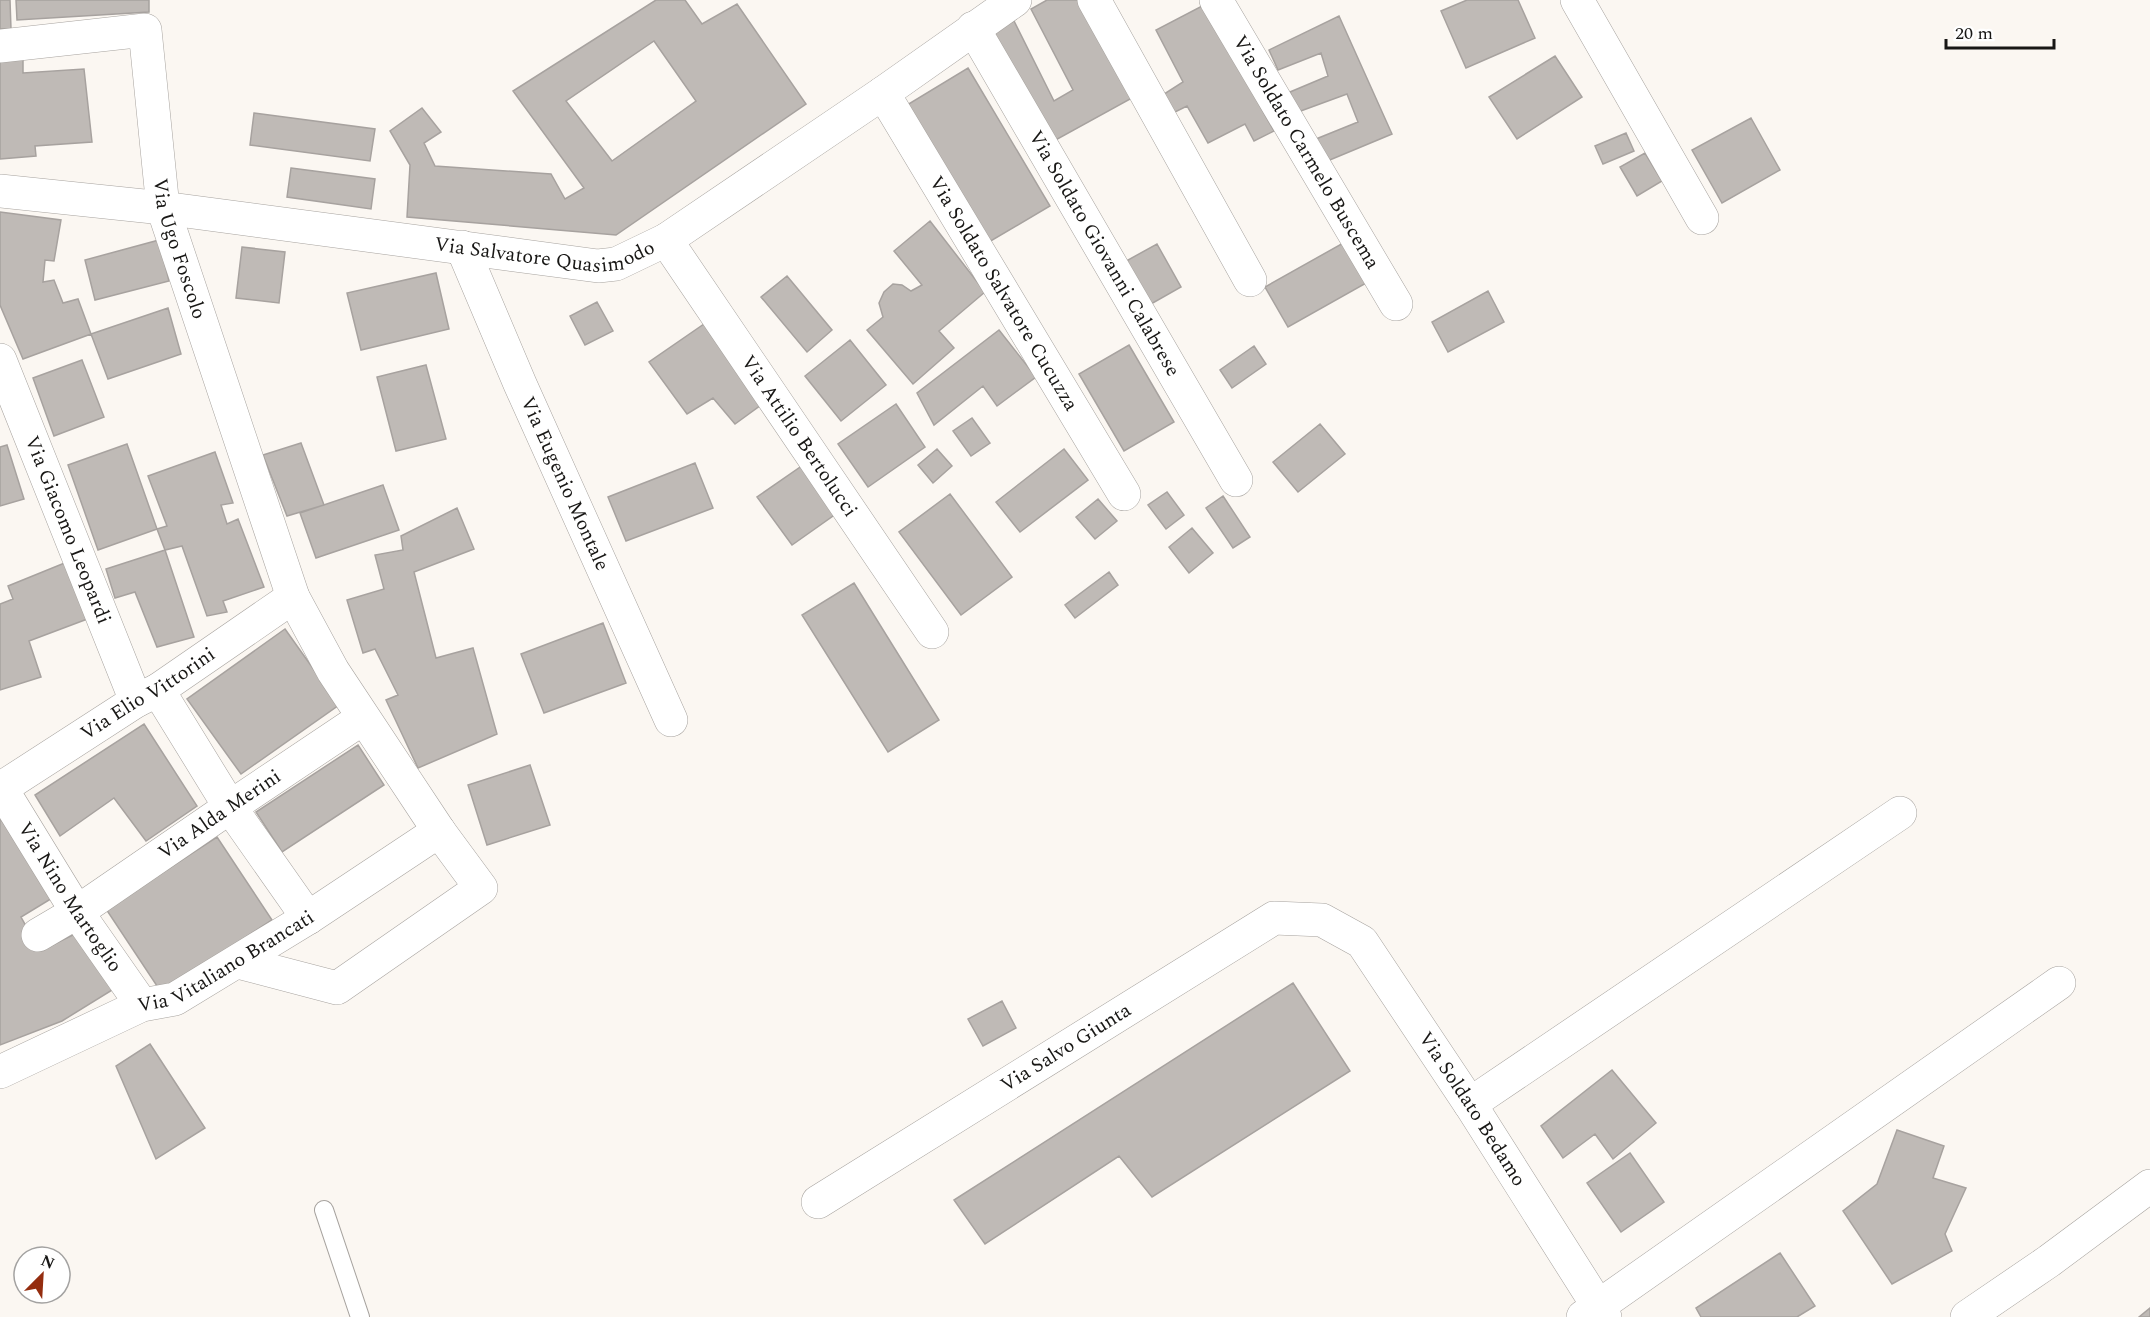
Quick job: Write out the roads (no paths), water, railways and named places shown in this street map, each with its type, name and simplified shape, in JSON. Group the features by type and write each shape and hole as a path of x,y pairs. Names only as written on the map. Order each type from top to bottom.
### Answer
{"street":[{"name":"Via Salvatore Quasimodo","path":"0,191 163,208 598,266 616,264 666,240 883,93 1015,0"},
{"path":"1094,0 1250,280"},
{"name":"Via Soldato Carmelo Buscema","path":"1216,0 1396,304"},
{"path":"1577,0 1702,218"},
{"name":"Via Soldato Giovanni Calabrese","path":"973,28 1236,480"},
{"name":"Via Ugo Foscolo","path":"0,46 144,30 163,208 293,597 333,671 363,718 439,831 481,888 337,988 238,962"},
{"name":"Via Soldato Salvatore Cucuzza","path":"883,93 1124,494"},
{"name":"Via Attilio Bertolucci","path":"666,240 932,632"},
{"name":"Via Eugenio Montale","path":"462,247 520,384 671,720"},
{"name":"Via Giacomo Leopardi","path":"0,360 147,696 230,807 308,918"},
{"name":"Via Elio Vittorini","path":"3,779 147,696 293,597"},
{"name":"Via Alda Merini","path":"38,935 76,912 363,718"},
{"name":"Via Nino Martoglio","path":"3,779 76,912 142,1005"},
{"path":"1470,1104 1900,813"},
{"name":"Via Vitaliano Brancati","path":"0,1072 142,1005 175,999 308,918 439,831"},
{"name":"Via Salvo Giunta","path":"818,1202 1274,918 1322,920"},
{"name":"Via Soldato Bedamo","path":"1322,920 1362,942 1470,1104 1595,1314"},
{"path":"1595,1314 2059,983"},
{"path":"1967,1317 2049,1261 2150,1186"}],"lane":[{"path":"324,1210 360,1317"}]}
